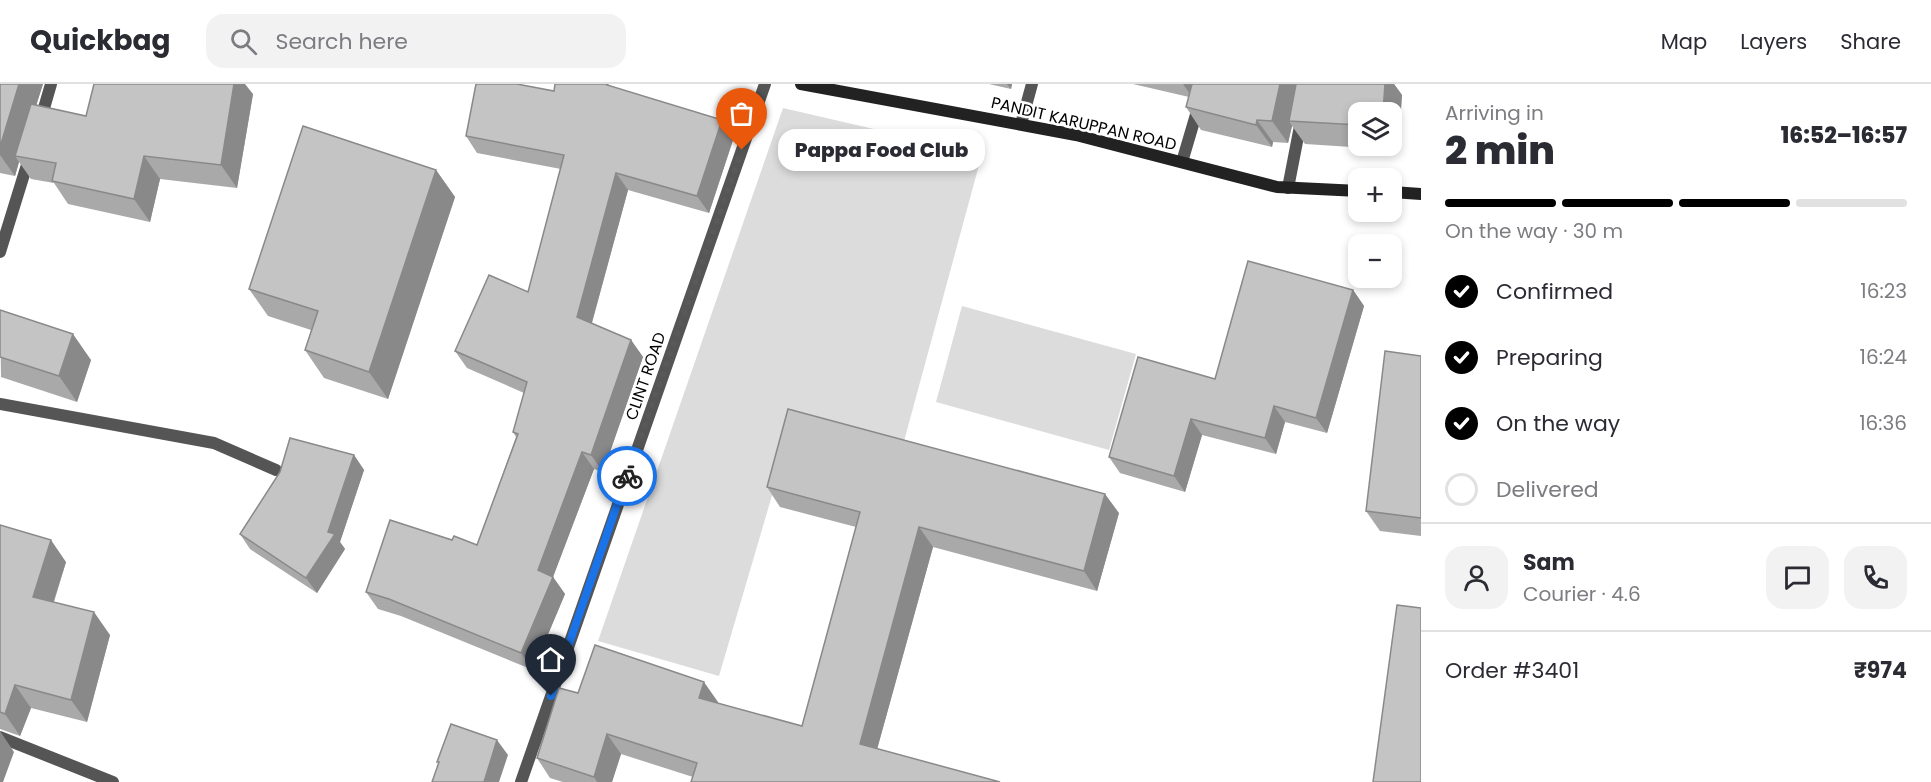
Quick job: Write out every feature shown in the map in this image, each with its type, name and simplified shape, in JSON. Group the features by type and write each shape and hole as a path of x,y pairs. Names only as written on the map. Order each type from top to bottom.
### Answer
{"main road":[{"name":"PANDIT KARUPPAN ROAD","path":"801,84 1076,135 1277,188 1348,191"},
{"path":"1402,193 1421,194"}],"street":[{"path":"0,252 51,84"},
{"name":"CLINT ROAD","path":"521,782 765,84"},
{"path":"1021,124 1032,84"},
{"path":"1182,162 1205,84"},
{"path":"1288,188 1302,113"},
{"path":"0,404 214,443 276,470"},
{"path":"0,737 113,782"}],"shaded area":[{"path":"783,108 982,154 903,445 795,417 719,676 598,641"},
{"path":"962,306 1136,354 1109,450 936,402"}],"building":[{"path":"0,84 19,84 0,147"},
{"path":"94,84 234,84 221,165 144,156 134,199 52,181 56,163 15,156 31,104 86,116"},
{"path":"476,84 517,84 554,91 555,84 608,84 722,120 697,196 616,173 577,317 631,340 591,455 582,452 538,570 553,577 521,653 389,599 366,592 390,520 452,540 454,536 477,545 518,434 513,432 527,382 455,351 489,275 528,292 564,155 466,136"},
{"path":"1192,84 1280,84 1272,121 1257,120 1256,125 1186,107"},
{"path":"1296,84 1385,84 1384,102 1348,102 1348,124 1289,121"},
{"path":"303,126 436,170 369,372 305,350 318,311 249,289"},
{"path":"1248,261 1353,290 1316,418 1274,406 1265,438 1191,419 1174,476 1109,457 1138,357 1215,379"},
{"path":"0,310 73,334 59,376 0,357"},
{"path":"1385,351 1421,356 1421,518 1366,511"},
{"path":"788,409 1105,494 1084,571 919,527 860,744 1000,782 691,782 697,763 607,734 594,777 537,758 559,688 578,693 595,645 704,682 699,698 802,726 860,512 767,487"},
{"path":"290,438 354,455 328,532 335,534 306,578 240,534 280,472"},
{"path":"0,525 51,540 33,597 94,612 71,700 15,685 5,714 0,712"},
{"path":"1397,605 1421,608 1421,782 1373,782"},
{"path":"451,724 497,740 484,782 432,782"}],"way so far":[{"path":"627,476 742,150"}],"place":[{"name":"Pappa Food Club","path":"742,150"}],"route":[{"path":"551,696 627,476"}]}
